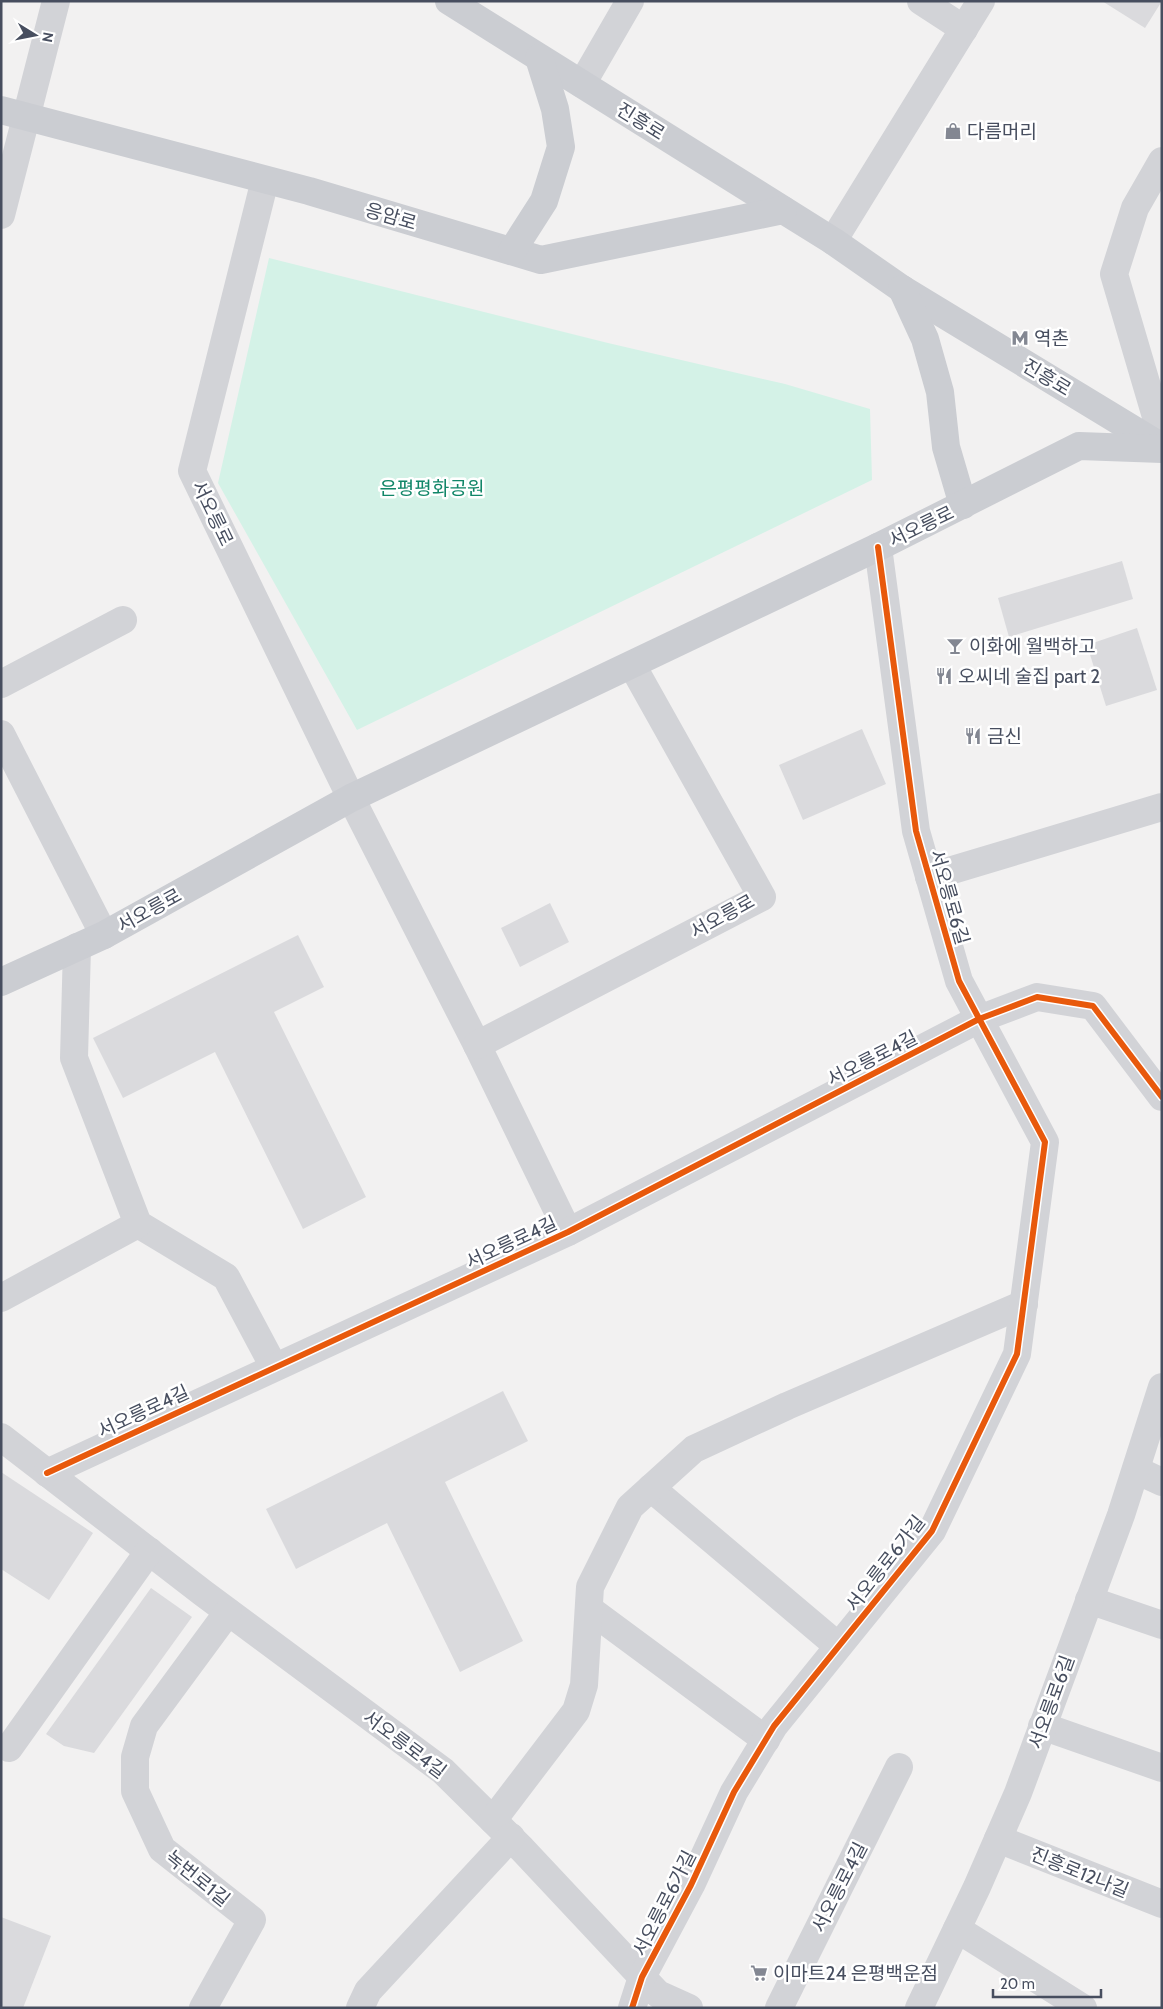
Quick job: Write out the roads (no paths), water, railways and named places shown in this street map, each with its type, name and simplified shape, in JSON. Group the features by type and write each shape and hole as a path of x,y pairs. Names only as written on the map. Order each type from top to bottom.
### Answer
{"main road":[{"name":"진흥로","path":"449,1 833,241 902,289 1162,448"},
{"path":"512,251 544,201 561,147 555,109 539,58"},
{"name":"응암로","path":"14,114 265,180 541,260 783,210"},
{"path":"902,289 928,348 940,392 946,447 963,505"},
{"name":"서오릉로","path":"1,982 104,935 351,798 878,547 1079,446 1162,448"}],"street":[{"path":"1,215 14,114 56,1"},
{"path":"582,84 630,1"},
{"path":"921,1 964,29"},
{"path":"833,241 981,1"},
{"path":"1162,161 1135,208 1114,274 1162,437"},
{"name":"서오릉로","path":"265,180 192,471 351,798 477,1045 568,1232"},
{"name":"서오릉로6길","path":"878,547 916,831 959,981 979,1019"},
{"path":"1,684 123,620"},
{"name":"서오릉로","path":"477,1045 762,897 632,665"},
{"name":"서오릉로","path":"1,734 10,774 104,935"},
{"path":"929,878 1162,807"},
{"path":"77,947 74,1058 138,1224 226,1277 274,1367"},
{"path":"979,1019 1038,997 1093,1006 1162,1097"},
{"name":"서오릉로4길","path":"47,1472 568,1232 979,1019"},
{"name":"서오릉로6가길","path":"632,2008 642,1977 692,1885 734,1792 774,1726 932,1531 1016,1354 1045,1142 979,1019"},
{"path":"1,1298 138,1224"},
{"path":"360,2008 368,1992 502,1828 576,1711 584,1685 590,1587 630,1507 694,1449 1024,1304"},
{"name":"서오릉로6길","path":"919,2008 998,1839 1089,1600 1136,1470 1162,1388"},
{"name":"서오릉로4길","path":"1,1437 228,1612 443,1771 502,1828 658,1994 689,2008"},
{"path":"1136,1470 1162,1482"},
{"path":"651,1488 838,1646"},
{"path":"8,1748 149,1551"},
{"path":"1089,1600 1162,1626"},
{"path":"589,1609 766,1740"},
{"name":"녹번로1길","path":"203,2008 252,1920 162,1850 135,1791 135,1756 144,1726 228,1612"},
{"path":"1042,1726 1162,1768"},
{"name":"서오릉로4길","path":"779,2008 899,1767"},
{"name":"진흥로12나길","path":"998,1839 1162,1904"},
{"path":"957,1929 1083,2008"}],"place":[{"name":"다름머리","path":"953,131"},
{"name":"역촌","path":"1020,338"},
{"name":"이화에 월백하고","path":"955,646"},
{"name":"오씨네 술집 part 2","path":"944,676"},
{"name":"금신","path":"973,736"},
{"name":"이마트24 은평백운점","path":"759,1973"}],"park label":[{"name":"은평평화공원","path":"432,488"}]}
